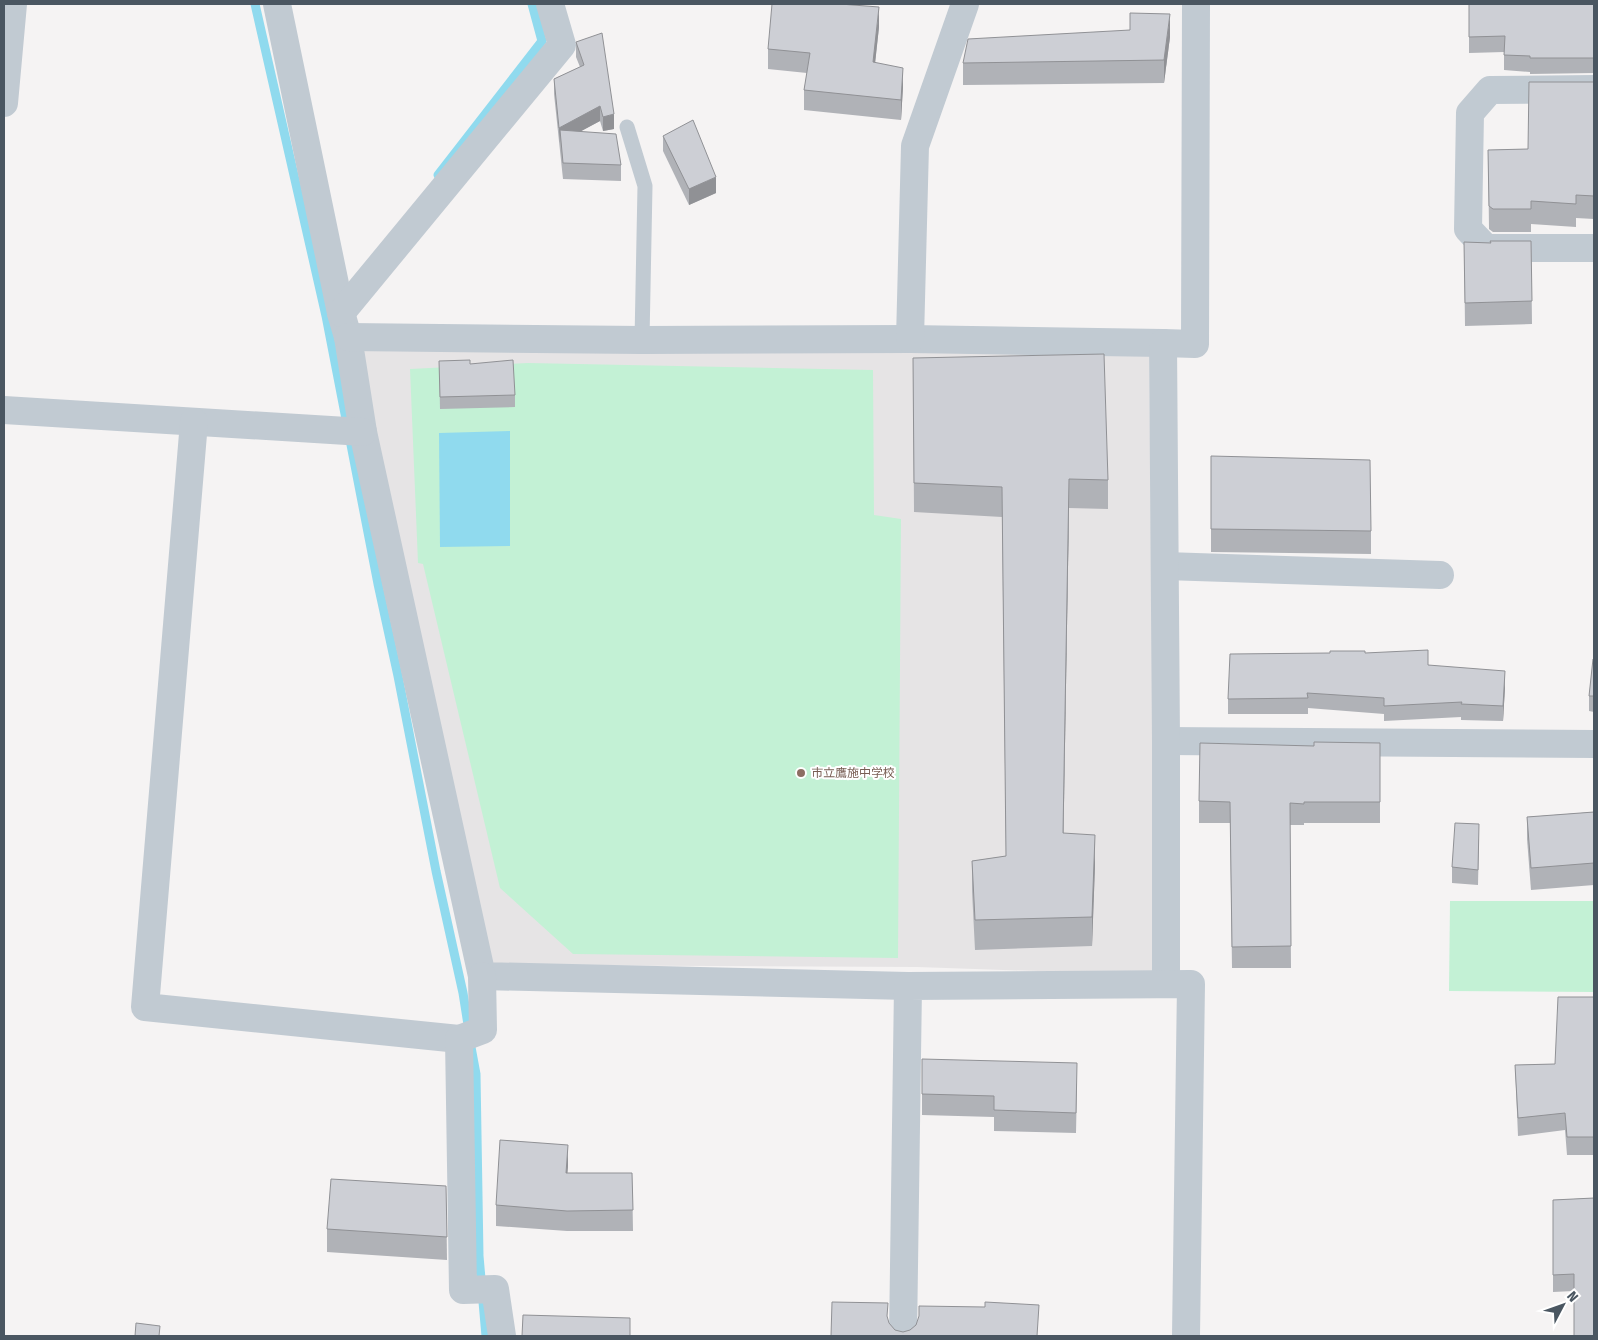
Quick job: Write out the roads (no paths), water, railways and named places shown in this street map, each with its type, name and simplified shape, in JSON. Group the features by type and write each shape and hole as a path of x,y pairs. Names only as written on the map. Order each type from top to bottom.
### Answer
{"street":[{"path":"4,103 13,4"},
{"path":"194,422 145,1007 459,1039 483,1030 482,976 363,432 345,325 277,4"},
{"path":"345,325 562,45 550,4"},
{"path":"910,339 914,146 965,4"},
{"path":"345,325 642,340 910,339 1195,344 1196,4"},
{"path":"1594,89 1490,90 1470,113 1468,229 1486,248 1594,248"},
{"path":"1163,343 1166,984"},
{"path":"4,410 363,432"},
{"path":"1165,566 1440,575"},
{"path":"1166,741 1594,744"},
{"path":"482,976 908,986 1191,984 1186,1336"},
{"path":"903,1336 908,986"},
{"path":"459,1039 463,1290 495,1289 502,1336"}],"lane":[{"path":"627,127 645,186 642,340"}],"water":[{"path":"510,431 510,546 440,547 439,433"}],"waterway":[{"path":"255,4 326,316 378,584 436,871 463,993 469,1031"},
{"path":"438,175 542,41 532,4"},
{"path":"471,1047 476,1074 479,1256 486,1336"}],"place":[{"name":"市立鷹施中学校","path":"801,773"}]}
